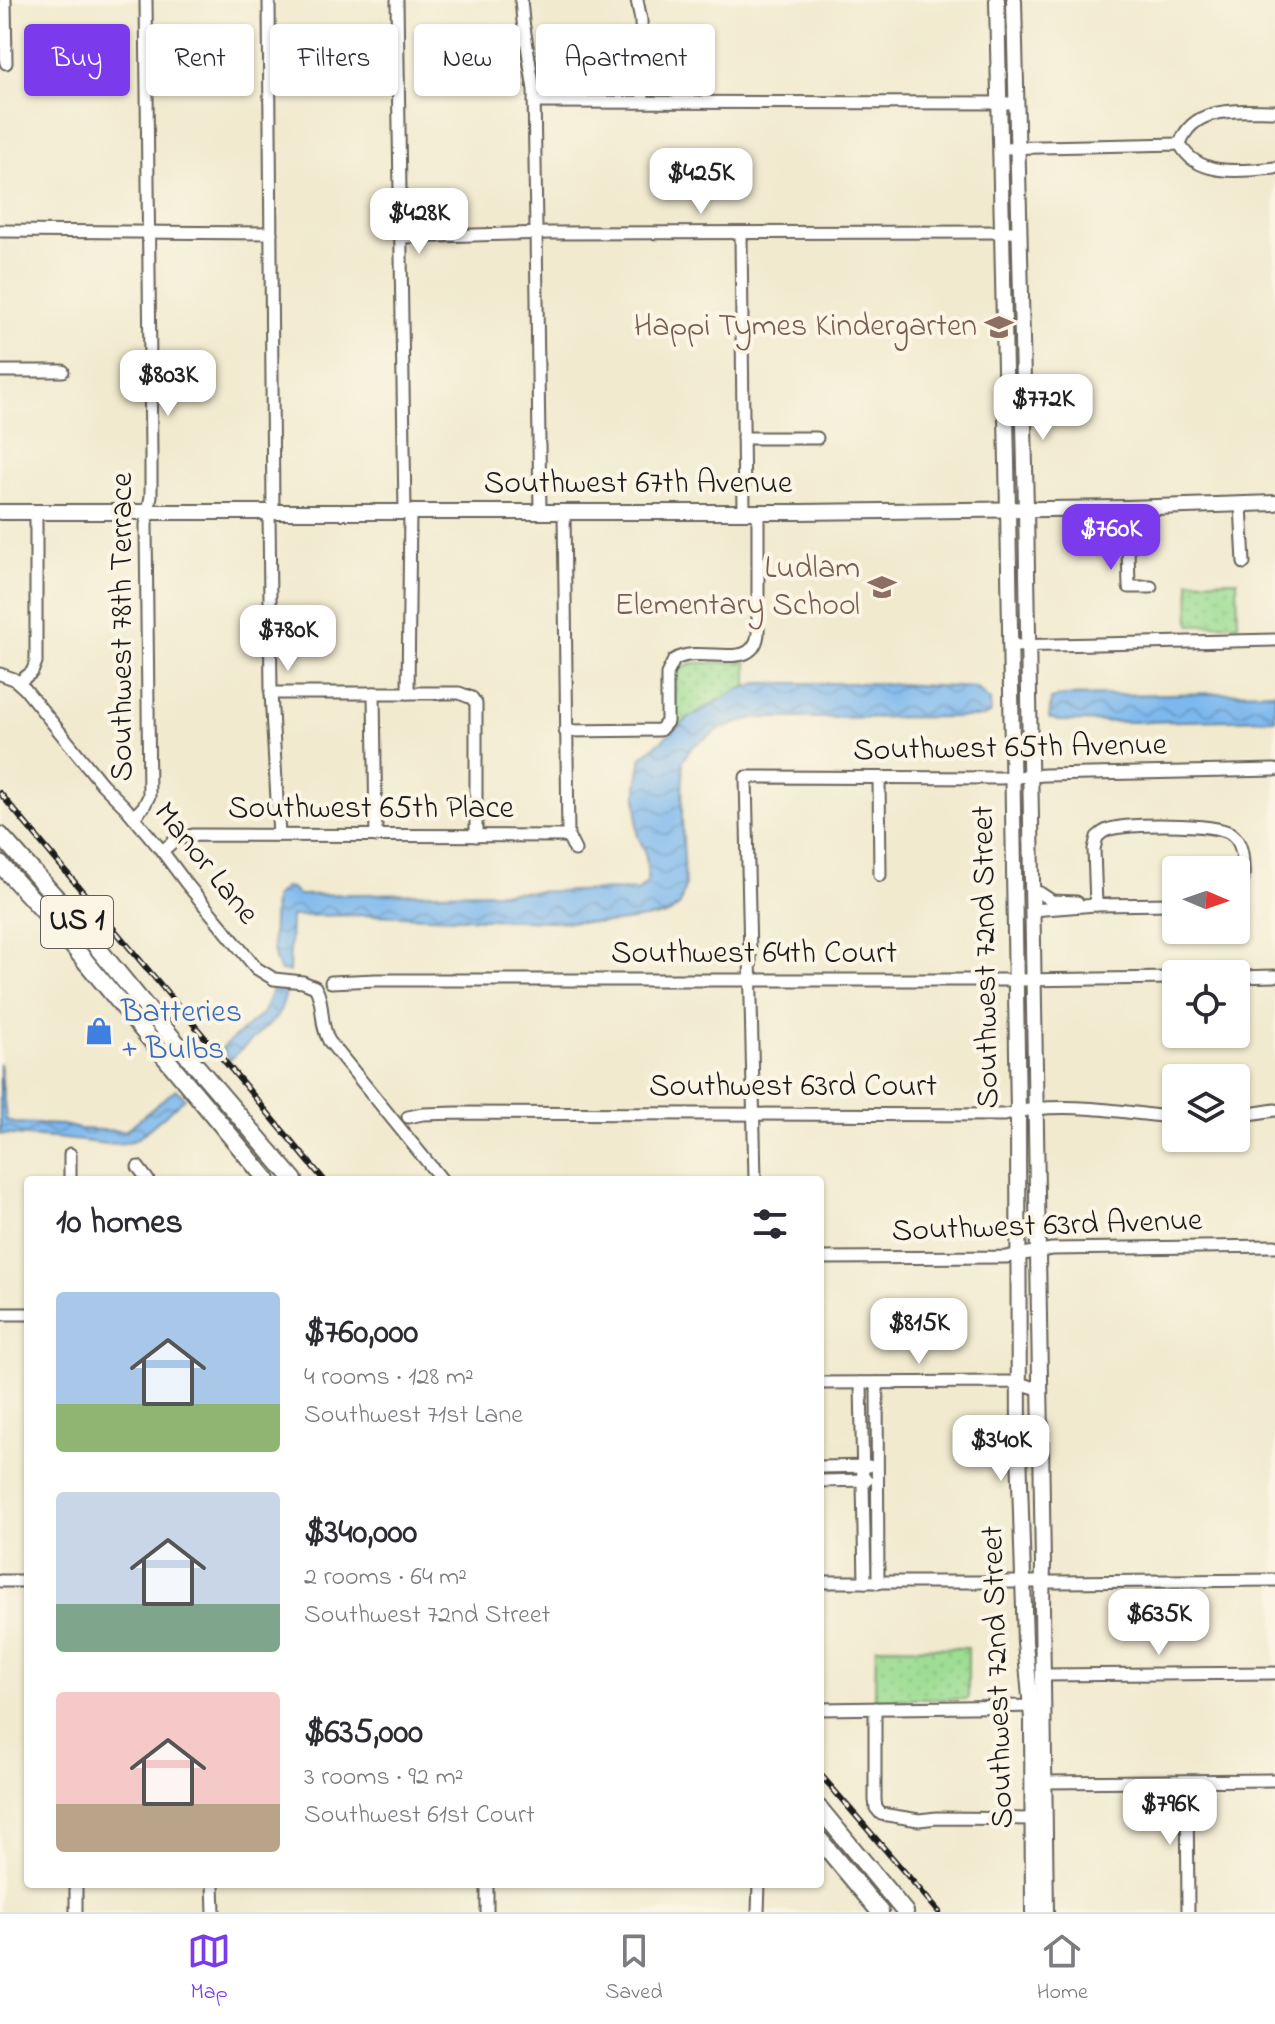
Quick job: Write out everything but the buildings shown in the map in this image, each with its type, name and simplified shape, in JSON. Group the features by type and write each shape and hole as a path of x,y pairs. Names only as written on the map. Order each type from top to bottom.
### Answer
{"highway":[{"name":"US 1","path":"0,835 289,1176"},
{"name":"US 1","path":"0,864 47,915 264,1176"},
{"path":"97,976 113,978 138,1007 151,1013"},
{"path":"824,1814 901,1909"},
{"path":"824,1845 880,1912"}],"main road":[{"name":"Southwest 72nd Street","path":"997,0 1016,980 1020,1254 1018,1383 1023,1583 1025,1648 1038,1706 1045,1782 1039,1819 1033,1912"},
{"name":"Southwest 72nd Street","path":"1014,0 1026,509 1043,1582 1043,1675 1038,1706 1039,1819 1046,1912"},
{"name":"Southwest 67th Avenue","path":"0,512 751,512 1127,508 1275,503"}],"street":[{"path":"5,0 6,63"},
{"name":"Southwest 78th Terrace","path":"134,817 149,796 146,525 151,496 146,0"},
{"path":"269,0 271,693 279,835"},
{"path":"397,0 408,693"},
{"path":"521,0 534,102 540,512"},
{"path":"637,0 641,20 643,101"},
{"path":"534,102 1017,103"},
{"path":"1180,144 1185,130 1204,116 1224,112 1275,111"},
{"path":"1000,148 1180,144"},
{"path":"1180,144 1188,157 1206,166 1223,170 1275,168"},
{"path":"0,231 271,233"},
{"path":"401,237 1019,232"},
{"path":"565,731 653,731 662,728 667,719 667,674 674,660 689,654 735,655 751,651 756,645 758,540 751,512 743,438 741,234"},
{"path":"0,371 63,371"},
{"path":"743,438 817,438"},
{"path":"1241,504 1244,563"},
{"path":"1127,508 1129,587 1151,587"},
{"path":"0,674 19,682 33,671 36,662 36,511"},
{"path":"564,512 568,836 575,850"},
{"path":"1010,646 1275,640"},
{"name":"Manor Lane","path":"19,682 102,784 134,817 256,968 271,978 306,983 317,989 323,1028 332,1045 439,1176"},
{"path":"271,693 459,693 472,698 476,704 476,836"},
{"path":"374,693 376,836"},
{"name":"Southwest 65th Avenue","path":"751,980 746,777 1012,777 1275,770"},
{"path":"879,778 880,875"},
{"path":"1096,905 1095,842 1100,833 1107,830 1120,827 1203,826 1226,831 1237,840 1242,856"},
{"name":"Southwest 65th Place","path":"162,851 188,835 568,836"},
{"path":"1031,890 1050,900 1076,901 1080,906"},
{"path":"1032,910 1162,904"},
{"path":"1250,977 1275,976"},
{"name":"Southwest 64th Court","path":"331,982 1162,978"},
{"path":"751,980 755,1176"},
{"name":"Southwest 63rd Court","path":"408,1117 457,1113 1004,1115 1035,1109 1096,1109 1162,1116"},
{"path":"1250,1114 1275,1110"},
{"path":"70,1154 70,1176"},
{"path":"138,1167 145,1176"},
{"name":"Southwest 63rd Avenue","path":"824,1258 1006,1257 1052,1249 1275,1246"},
{"path":"0,1314 24,1314"},
{"path":"824,1383 1018,1383 1039,1389"},
{"path":"861,1383 863,1480 871,1582"},
{"path":"871,1582 877,1480 877,1383"},
{"path":"824,1467 877,1465"},
{"path":"824,1481 877,1480"},
{"path":"824,1582 1275,1580"},
{"path":"0,1581 24,1581"},
{"path":"1043,1675 1275,1673"},
{"path":"824,1709 1038,1706"},
{"path":"875,1708 876,1808 884,1816 906,1816 919,1820 1039,1819"},
{"path":"1045,1782 1275,1780"},
{"path":"1187,1781 1188,1912"},
{"path":"76,1888 76,1912"},
{"path":"213,1888 214,1912"},
{"path":"487,1888 487,1912"},
{"path":"758,1912 759,1888"}],"green space":[{"path":"1237,580 1238,624 1190,625 1189,581"},
{"path":"747,662 747,686 675,728 675,686 679,667 694,663"},
{"path":"876,1647 968,1648 968,1699 875,1699"}],"water":[{"path":"759,683 875,683 976,688 990,701 991,713 984,717 754,718 722,728 693,746 683,760 685,887 680,905 668,915 610,923 369,915 291,916 289,972 280,971 273,945 274,898 285,887 298,895 639,890 647,882 648,871 645,851 637,834 637,786 642,757 687,719 737,690"},
{"path":"1275,692 1275,719 1137,722 1060,721 1049,718 1051,699 1064,696"},
{"path":"272,988 287,991 278,1016 230,1060 222,1048 262,1014"},
{"path":"0,1063 6,1120 14,1123 125,1131 176,1089 185,1098 137,1139 126,1143 0,1134"}],"railway":[{"path":"0,793 321,1176"},
{"path":"824,1779 939,1912"}],"place":[{"name":"Happi Tymes Kindergarten","path":"999,327"},
{"name":"Ludlam Elementary School","path":"882,587"},
{"name":"Batteries + Bulbs","path":"99,1031"}]}
